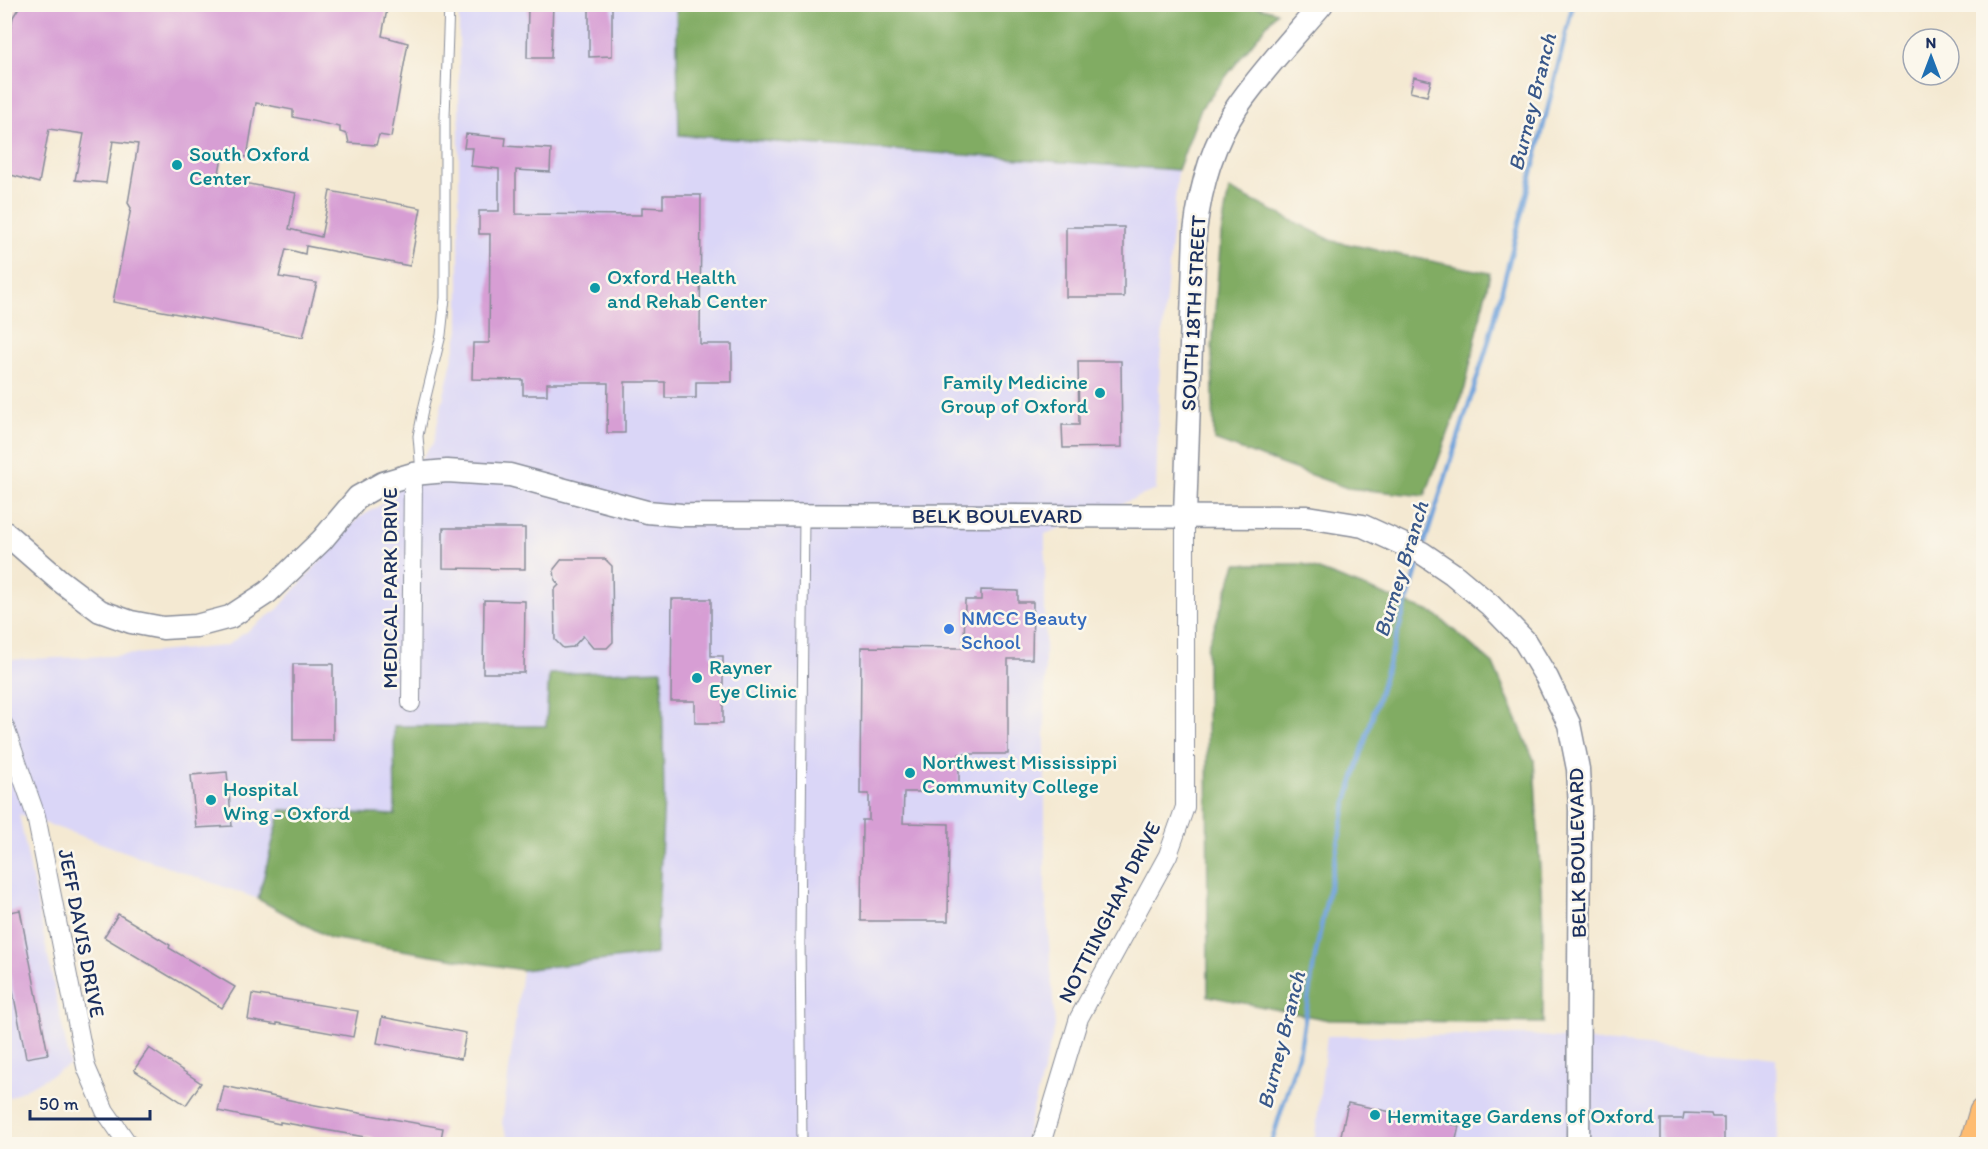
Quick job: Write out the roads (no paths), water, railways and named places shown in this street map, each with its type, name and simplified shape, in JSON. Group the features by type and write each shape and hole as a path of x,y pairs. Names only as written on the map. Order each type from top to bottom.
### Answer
{"highway":[{"path":"1974,1144 1983,1113"}],"street":[{"name":"SOUTH 18TH STREET","path":"1185,515 1194,232 1203,186 1217,146 1236,108 1322,4"},
{"name":"BELK BOULEVARD","path":"8,542 100,611 131,622 163,628 196,626 230,617 268,592 322,540 358,497 383,483 417,474 447,471 510,475 647,512 681,515 1185,515 1307,517 1363,526 1422,553 1453,574 1490,605 1524,640 1547,678 1569,724 1578,769 1580,810 1578,1144"},
{"name":"MEDICAL PARK DRIVE","path":"411,703 417,474"},
{"name":"NOTTIINGHAM DRIVE","path":"1041,1144 1079,1018 1168,855 1185,807 1185,515"},
{"name":"JEFF DAVIS DRIVE","path":"4,725 36,816 86,1067 105,1111 128,1144"}],"lane":[{"path":"417,474 418,436 441,335 445,298 445,117 448,4"},
{"path":"802,1144 800,940 804,515"}],"waterway":[{"name":"Burney Branch","path":"1424,545 1487,347 1573,4"},
{"name":"Burney Branch","path":"1271,1144 1300,1049 1315,957 1346,804 1420,559"}],"place":[{"name":"South Oxford Center","path":"177,165"},
{"name":"Oxford Health and Rehab Center","path":"595,288"},
{"name":"Family Medicine Group of Oxford","path":"1100,393"},
{"name":"NMCC Beauty School","path":"949,629"},
{"name":"Rayner Eye Clinic","path":"697,678"},
{"name":"Northwest Mississippi Community College","path":"910,773"},
{"name":"Hospital Wing - Oxford","path":"211,800"},
{"name":"Hermitage Gardens of Oxford","path":"1375,1115"}]}
